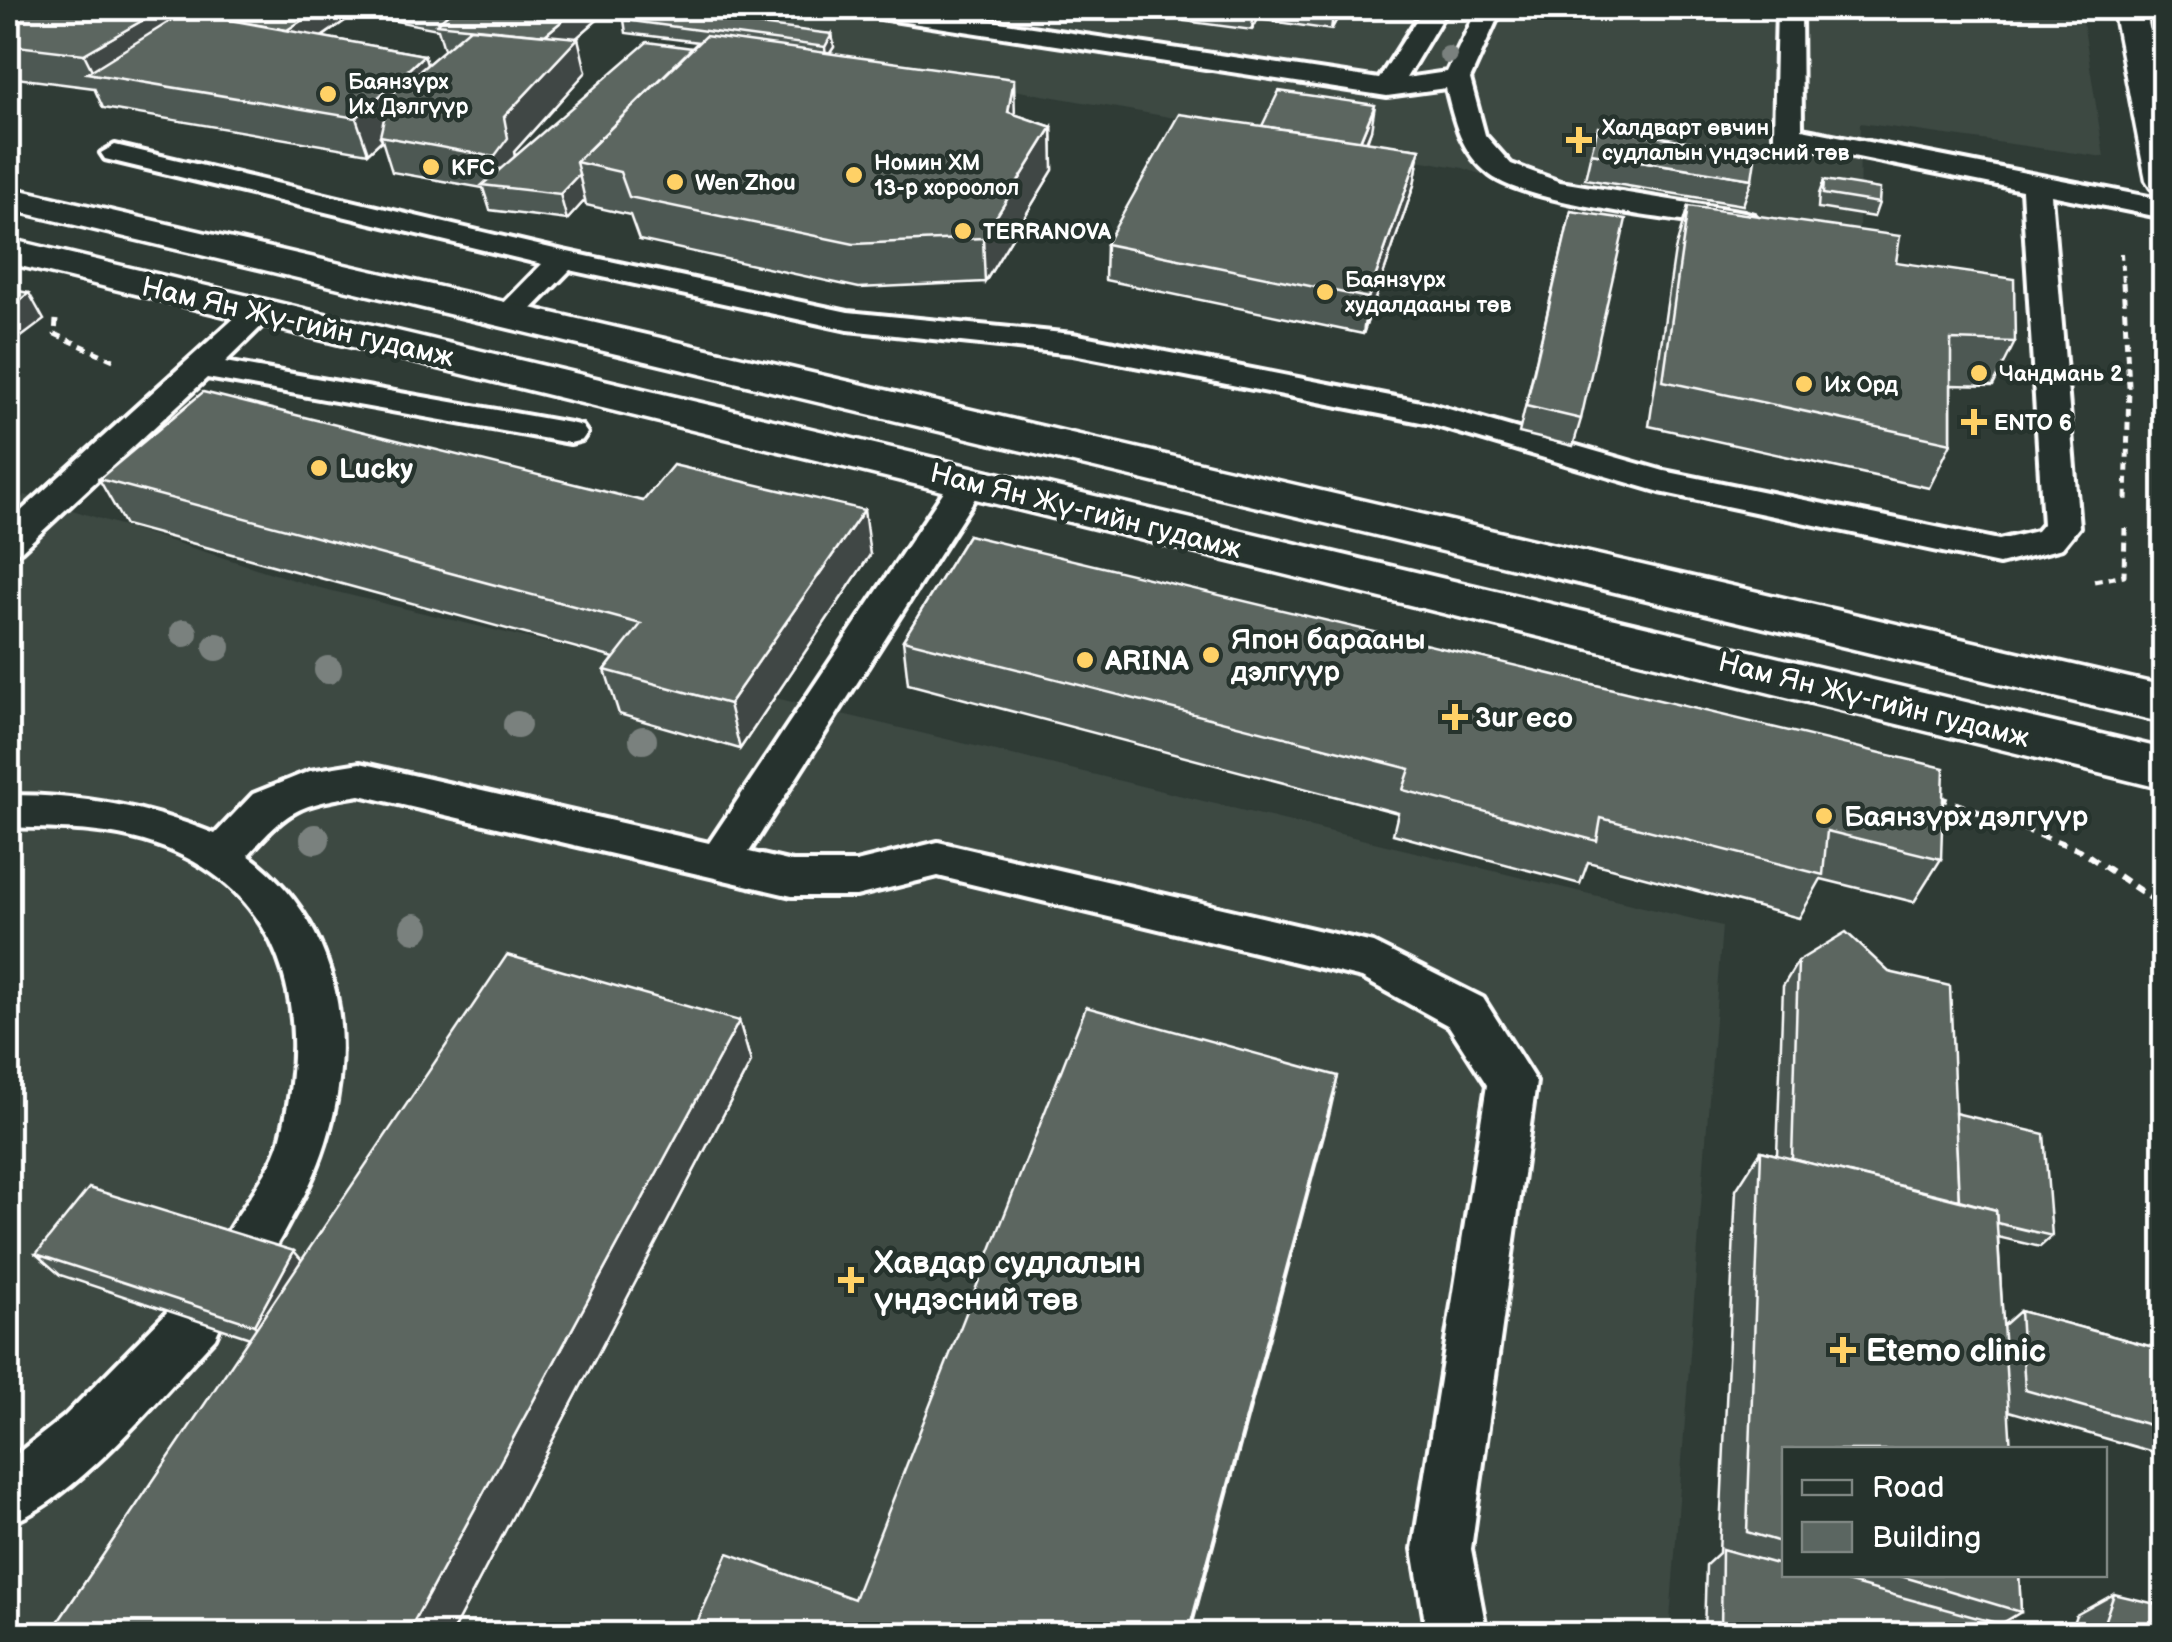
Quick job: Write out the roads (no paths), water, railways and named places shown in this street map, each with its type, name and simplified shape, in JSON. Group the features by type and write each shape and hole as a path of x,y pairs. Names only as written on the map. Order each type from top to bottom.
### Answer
{"main road":[{"path":"2129,8 2164,180"},
{"name":"Нам Ян Жү-гийн гудамж","path":"8,198 2164,705"},
{"name":"Нам Ян Жү-гийн гудамж","path":"8,251 2164,770"}],"lane":[{"path":"854,8 888,10 1387,88 1457,79"},
{"path":"1387,88 1436,8"},
{"path":"1490,8 1457,79 1472,136 1501,170 1554,190 1778,226"},
{"path":"1789,8 1788,134 2164,209"},
{"path":"115,153 562,260 848,321 1073,344 1431,414 1660,481 1999,552 2050,540 2062,527 2036,185"},
{"path":"509,314 562,260"},
{"path":"8,543 260,312"},
{"path":"193,373 570,433"},
{"path":"720,862 968,482"},
{"path":"223,854 268,804 310,787 360,779 792,879 856,880 938,859 1373,962 1466,1012 1512,1082 1442,1549 1457,1634"},
{"path":"8,810 46,809 145,823 223,854 274,899 299,939 314,977 320,1054 305,1141 244,1250"},
{"path":"8,1496 84,1437 196,1320"}],"place":[{"name":"Баянзүрх Их Дэлгүүр","path":"328,94"},
{"name":"Халдварт өвчин судлалын үндэсний төв","path":"1579,140"},
{"name":"KFC","path":"431,167"},
{"name":"Номин ХМ 13-р хороолол","path":"854,175"},
{"name":"Wen Zhou","path":"675,182"},
{"name":"TERRANOVA","path":"963,231"},
{"name":"Баянзүрх худалдааны төв","path":"1325,292"},
{"name":"Чандмань 2","path":"1979,373"},
{"name":"Их Орд","path":"1804,384"},
{"name":"ENTO 6","path":"1974,422"},
{"name":"Lucky","path":"319,468"},
{"name":"Япон барааны дэлгүүр","path":"1211,655"},
{"name":"ARINA","path":"1085,660"},
{"name":"3ur eco","path":"1455,717"},
{"name":"Баянзүрх дэлгүүр","path":"1824,816"},
{"name":"Хавдар судлалын үндэсний төв","path":"851,1280"},
{"name":"Etemo clinic","path":"1843,1350"}]}
